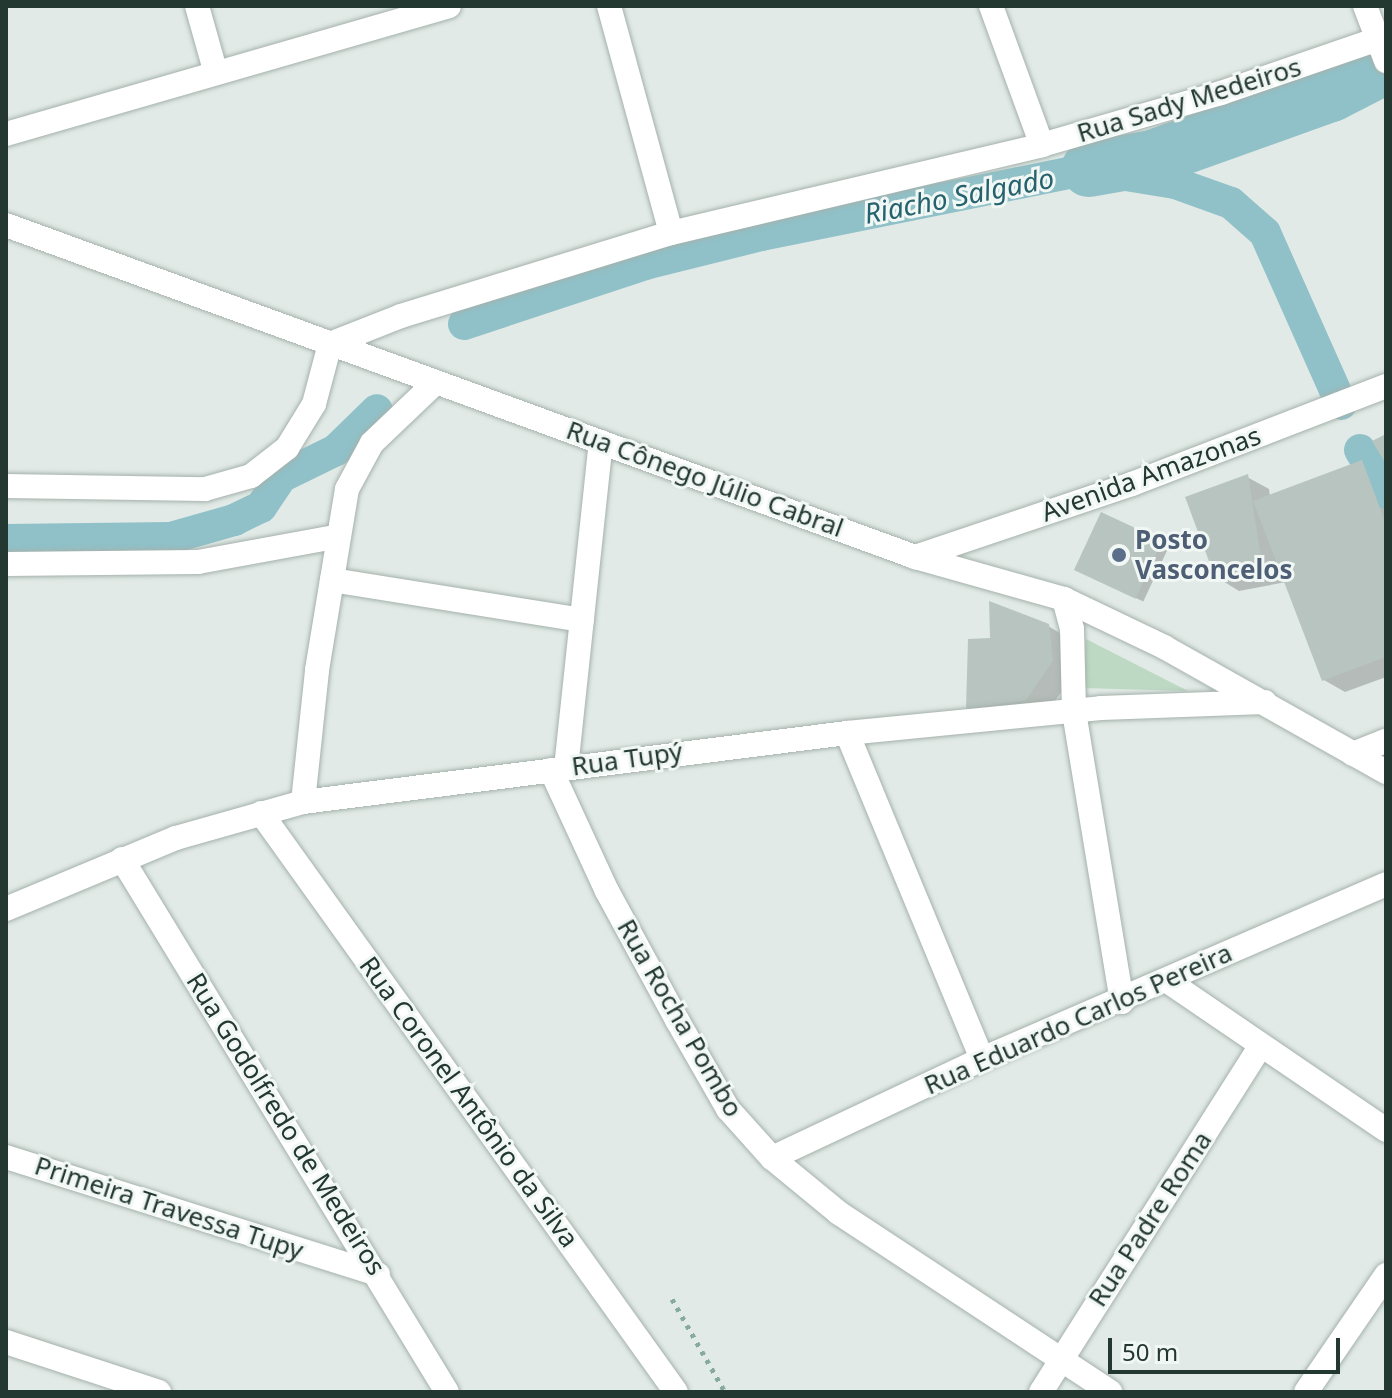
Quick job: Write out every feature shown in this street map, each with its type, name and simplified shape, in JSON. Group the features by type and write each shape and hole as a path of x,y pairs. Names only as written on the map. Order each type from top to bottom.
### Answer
{"street":[{"path":"197,6 215,70"},
{"path":"6,134 215,70 449,6"},
{"path":"609,6 671,233"},
{"path":"991,6 1042,145"},
{"path":"1365,6 1382,51"},
{"name":"Rua Sady Medeiros","path":"330,344 570,261 671,233 1042,145 1221,93 1382,51"},
{"name":"Rua Cônego Júlio Cabral","path":"6,225 330,344 372,363 433,381 915,557 1064,599 1267,702 1386,772"},
{"path":"6,486 191,490 251,476 287,448 314,404 330,344"},
{"path":"303,802 347,489 372,443 433,381"},
{"name":"Avenida Amazonas","path":"915,557 1132,484 1386,386"},
{"path":"558,769 582,620 601,442"},
{"path":"6,564 198,562 339,536"},
{"path":"332,580 582,620"},
{"path":"1064,599 1072,629 1074,712 1122,1002"},
{"name":"Rua Tupý","path":"6,909 122,859 303,802 847,733 1074,712 1267,702"},
{"path":"847,733 982,1059"},
{"path":"1353,754 1386,741"},
{"name":"Rua Rocha Pombo","path":"558,769 607,891 728,1109 772,1158 839,1213 1110,1392"},
{"name":"Rua Coronel Antônio da Silva","path":"261,813 676,1392"},
{"name":"Rua Godolfredo de Medeiros","path":"122,859 378,1274 447,1392"},
{"name":"Rua Eduardo Carlos Pereira","path":"772,1158 982,1059 1169,982 1386,884"},
{"path":"1169,982 1386,1130"},
{"name":"Rua Padre Roma","path":"1041,1392 1261,1046"},
{"name":"Primeira Travessa Tupy","path":"6,1157 378,1274"},
{"path":"1306,1392 1386,1275"},
{"path":"6,1342 98,1382 159,1392"}],"path":[{"path":"672,1299 725,1392"}],"green space":[{"path":"1086,639 1188,691 1081,688"}],"building":[{"path":"1386,434 1386,464 1372,441"},
{"path":"1362,460 1386,524 1386,657 1322,681 1253,501"},
{"path":"1248,474 1263,570 1216,580 1185,497"},
{"name":"Posto Vasconcelos","path":"1101,512 1163,541 1136,599 1074,570"},
{"path":"989,601 1049,624 1053,661 1026,700 966,709 968,639 990,638"}],"waterway":[{"path":"1089,169 1152,158 1331,94 1386,66"},
{"name":"Riacho Salgado","path":"464,324 645,264 761,235 1089,169 1175,183 1231,203 1265,233 1341,404"},
{"name":"Riacho Salgado","path":"6,540 171,538 234,520 261,507 281,477 336,450 377,410"},
{"name":"Riacho Salgado","path":"1360,450 1386,493"}],"place":[{"name":"Posto Vasconcelos","path":"1119,555"}]}
